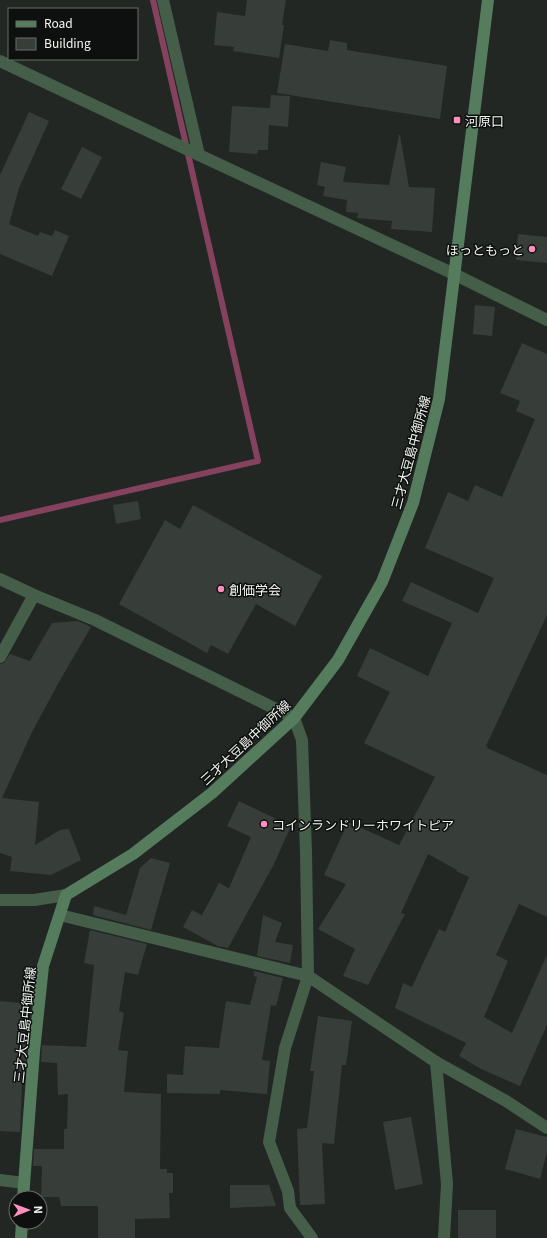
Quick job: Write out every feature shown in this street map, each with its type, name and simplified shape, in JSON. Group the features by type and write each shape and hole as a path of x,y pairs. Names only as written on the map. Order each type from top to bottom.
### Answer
{"main road":[{"name":"三才大豆島中御所線","path":"24,1190 34,1051 43,966 66,895 132,854 212,793 294,718 338,660 382,582 414,502 439,399 488,0"}],"street":[{"path":"163,0 199,155"},
{"path":"0,61 454,274 547,320"},
{"path":"0,579 34,596 95,620 294,718 302,740 308,976 285,1048 269,1142 288,1192 290,1208 312,1238"},
{"path":"0,657 34,596"},
{"path":"0,900 34,900 66,895"},
{"path":"60,915 308,976 436,1062 506,1101 547,1128"},
{"path":"436,1062 447,1184 444,1238"},
{"path":"0,1180 24,1183"}],"building":[{"path":"247,0 286,0 279,58 233,51 234,47 214,45 217,12 245,16"},
{"path":"330,40 347,43 347,50 447,66 440,119 277,93 285,44 328,51"},
{"path":"271,95 290,96 288,127 269,125 268,150 258,150 257,154 229,152 232,106 270,108"},
{"path":"29,112 49,121 19,188 9,224 38,236 40,232 52,236 55,230 69,236 52,276 0,254 0,175"},
{"path":"399,135 409,187 435,188 432,232 391,229 392,221 357,218 358,213 346,212 347,200 323,196 325,187 317,185 321,162 346,167 343,182 389,185"},
{"path":"82,147 102,157 81,199 61,189"},
{"name":"ほっともっと","path":"518,234 547,237 547,263 516,260"},
{"path":"475,305 495,307 492,336 473,334"},
{"path":"522,343 547,354 547,615 486,746 488,747 487,748 547,775 547,917 519,904 496,955 508,961 484,1017 512,1033 547,955 547,1025 520,1086 481,1069 459,1056 466,1043 395,1008 403,983 412,987 439,929 445,932 469,877 428,854 401,913 405,914 368,985 343,976 355,949 318,929 346,884 324,875 348,822 399,845 435,777 364,743 390,692 357,676 370,648 428,676 452,623 402,601 411,582 478,613 494,578 425,548 448,492 468,501 475,485 502,497 535,419 516,411 520,401 500,393"},
{"path":"138,501 141,519 116,524 113,505"},
{"name":"創価学会","path":"193,505 322,576 295,626 256,604 228,654 211,645 207,653 119,604 165,520 180,529"},
{"path":"78,621 91,627 32,732 2,798 39,802 35,845 60,830 69,829 81,860 51,875 10,871 12,857 0,853 0,664 4,663 10,654 30,661 52,623"},
{"path":"239,801 291,826 274,864 228,948 218,946 183,927 192,910 202,915 219,883 229,888 251,837 227,826"},
{"path":"151,858 170,863 151,930 93,915 94,906 126,915 140,868"},
{"path":"263,915 282,923 275,942 293,945 290,963 257,956"},
{"path":"90,930 147,944 138,975 125,972 119,1011 124,1013 118,1050 128,1051 124,1092 161,1094 160,1169 167,1169 167,1173 173,1173 173,1193 169,1193 170,1218 135,1219 135,1238 98,1238 98,1206 61,1206 59,1197 48,1197 48,1190 41,1190 42,1166 33,1166 34,1149 64,1149 64,1129 67,1129 68,1094 58,1095 57,1063 41,1062 42,1045 86,1047 94,965 84,963"},
{"path":"254,971 283,978 276,1006 271,1005 262,1060 270,1061 267,1094 220,1090 220,1094 167,1093 167,1074 183,1075 185,1046 219,1048 226,1001 250,1005 257,977 254,976"},
{"path":"0,1001 22,1003 18,1043 27,1044 26,1061 23,1060 20,1132 0,1131"},
{"path":"318,1016 352,1021 346,1065 342,1065 334,1144 322,1143 325,1204 300,1205 297,1129 307,1128 314,1071 310,1071"},
{"path":"411,1117 423,1184 395,1190 383,1122"},
{"path":"516,1129 547,1137 547,1152 540,1179 505,1169"},
{"path":"230,1185 269,1185 276,1206 230,1208"},
{"path":"458,1210 496,1210 496,1238 458,1238"}],"waterway":[{"path":"0,520 258,461 153,0"}],"place":[{"name":"河原口","path":"457,120"},
{"name":"ほっともっと","path":"532,249"},
{"name":"創価学会","path":"221,589"},
{"name":"コインランドリーホワイトピア","path":"264,824"}]}
